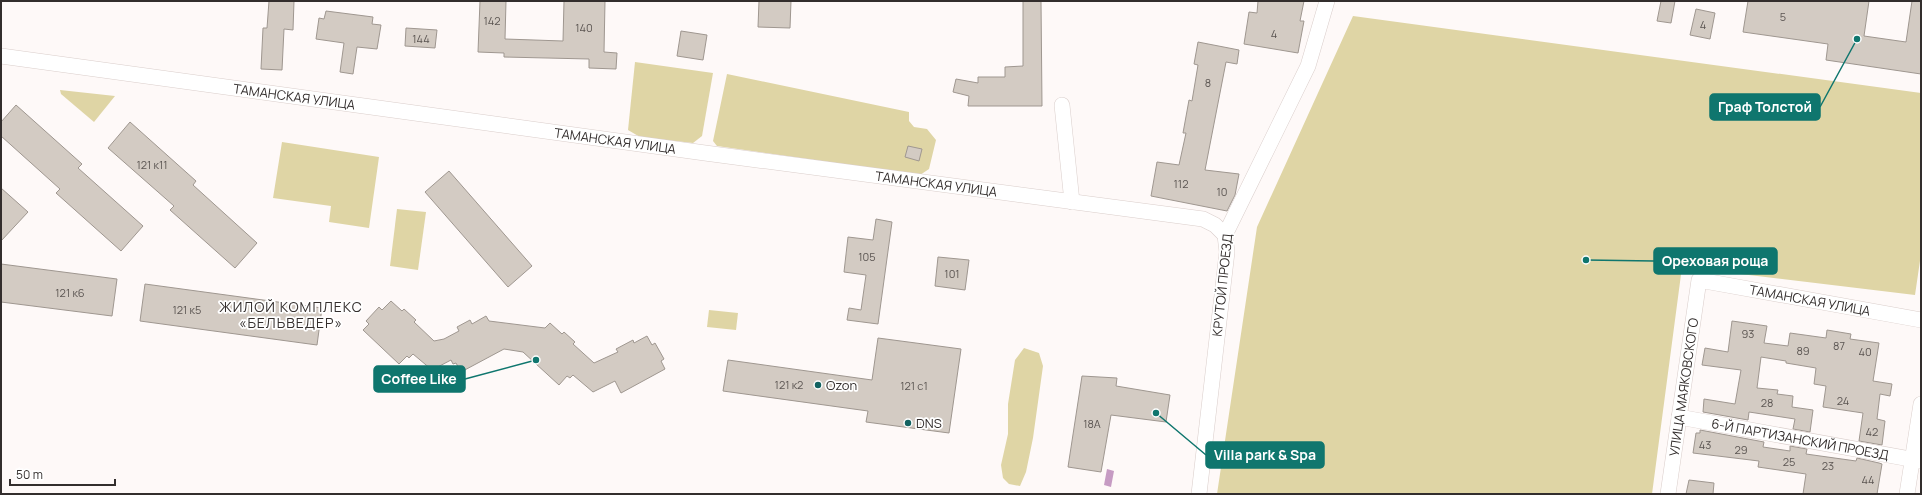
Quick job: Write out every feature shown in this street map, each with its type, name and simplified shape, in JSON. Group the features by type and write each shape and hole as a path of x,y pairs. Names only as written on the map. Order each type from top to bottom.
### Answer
{"street":[{"name":"КРУТОЙ ПРОЕЗД","path":"1199,494 1227,252 1225,235 1308,66 1327,1"},
{"name":"ТАМАНСКАЯ УЛИЦА","path":"1,56 1203,219 1215,225 1225,235"},
{"path":"1062,105 1072,202"},
{"name":"ТАМАНСКАЯ УЛИЦА","path":"1699,280 1921,320"},
{"name":"УЛИЦА МАЯКОВСКОГО","path":"1668,494 1699,280"},
{"path":"1907,494 1916,460 1921,404"},
{"name":"6-Й ПАРТИЗАНСКИЙ ПРОЕЗД","path":"1679,417 1916,460"}],"shaded area":[{"path":"1353,16 1921,93 1921,254 1915,295 1682,267 1652,494 1217,494 1257,227"},
{"path":"635,62 713,73 702,136 693,143 640,137 628,130"},
{"path":"727,74 909,112 909,121 914,127 927,129 936,140 929,169 920,175 717,146 713,141"},
{"path":"60,90 115,96 94,122 61,94"},
{"path":"282,142 379,157 369,228 329,222 331,206 273,198"},
{"path":"397,209 426,212 418,270 390,266"},
{"path":"709,310 738,313 736,330 707,327"},
{"path":"1024,348 1039,353 1043,366 1033,438 1026,472 1020,486 1009,484 1003,478 1001,465 1008,434 1008,404 1015,360"},
{"path":"1107,469 1114,471 1111,487 1104,485"}],"building":[{"path":"269,1 294,1 293,30 284,29 282,70 261,69 263,28 267,28"},
{"path":"480,1 506,1 505,39 563,41 564,1 605,1 604,52 617,53 616,69 589,68 589,59 504,57 504,53 478,52"},
{"path":"759,1 791,1 790,28 758,27"},
{"path":"1023,1 1041,1 1042,106 968,106 969,96 953,92 956,79 978,83 978,77 1005,77 1005,67 1023,66"},
{"path":"1258,1 1304,1 1300,21 1304,21 1298,53 1244,44 1249,12 1257,13"},
{"path":"1661,1 1675,1 1671,23 1657,21"},
{"path":"1748,1 1869,1 1864,36 1906,42 1912,1 1921,1 1921,74 1826,60 1828,44 1743,32"},
{"path":"1696,9 1715,13 1710,39 1690,35"},
{"path":"326,11 373,17 372,24 381,25 377,49 357,47 353,74 340,72 344,43 316,39 319,18 324,19"},
{"path":"406,28 437,30 435,48 405,46"},
{"path":"681,31 707,35 703,60 677,56"},
{"path":"1198,42 1239,50 1237,64 1226,62 1205,170 1239,174 1235,195 1227,211 1151,196 1157,162 1179,165 1186,133 1183,133 1189,100 1192,101 1198,65 1194,64"},
{"path":"16,105 82,164 78,168 143,226 121,251 56,193 60,189 1,136 1,122"},
{"path":"130,122 196,181 193,185 257,243 235,268 170,210 174,206 108,148"},
{"path":"908,146 922,149 919,161 905,157"},
{"path":"449,171 532,266 508,287 425,192"},
{"path":"1,188 28,212 1,241"},
{"path":"876,219 892,222 878,324 847,320 849,308 861,310 866,275 844,272 848,237 873,240"},
{"path":"938,257 969,260 965,290 935,286"},
{"path":"1,264 117,279 112,316 1,302"},
{"path":"145,284 322,308 317,345 140,321"},
{"path":"391,301 402,311 404,309 416,320 414,322 434,341 444,339 459,331 457,327 470,320 472,324 486,316 489,321 545,328 550,323 562,334 564,332 575,342 573,344 594,363 618,352 616,349 633,340 634,343 647,336 652,345 655,343 664,359 661,361 665,369 621,393 615,381 593,392 573,375 570,378 567,376 559,385 523,352 504,349 461,372 456,363 453,364 451,360 432,370 413,354 409,358 407,356 399,364 363,330 369,324 366,321 379,307 382,310"},
{"path":"1732,321 1767,326 1764,343 1788,346 1790,333 1826,338 1827,330 1851,334 1850,339 1879,343 1873,381 1892,384 1890,396 1880,394 1877,419 1885,421 1882,445 1859,441 1863,413 1823,407 1826,386 1814,384 1816,368 1786,363 1786,361 1761,357 1757,388 1778,390 1777,394 1793,396 1792,407 1813,410 1810,432 1793,429 1795,419 1749,412 1748,420 1703,412 1704,399 1735,404 1741,370 1702,365 1705,348 1728,352"},
{"path":"878,338 961,349 949,433 866,422 868,411 723,391 728,360 872,380"},
{"path":"1082,376 1117,378 1116,386 1170,395 1166,422 1111,415 1101,472 1068,467"},
{"path":"1700,430 1764,442 1763,447 1790,451 1790,446 1807,449 1806,454 1856,461 1857,458 1882,464 1877,494 1803,494 1806,474 1758,467 1759,461 1693,453 1696,433 1700,433"},
{"path":"1689,480 1714,483 1713,494 1686,494"}],"place":[{"name":"Граф Толстой","path":"1857,39"},
{"name":"Ореховая роща","path":"1586,260"},
{"name":"Coffee Like","path":"536,360"},
{"name":"Ozon","path":"818,385"},
{"name":"Villa park & Spa","path":"1156,413"},
{"name":"DNS","path":"908,423"}],"district":[{"name":"ЖИЛОЙ КОМПЛЕКС «БЕЛЬВЕДЕР»","path":"291,314"}]}
